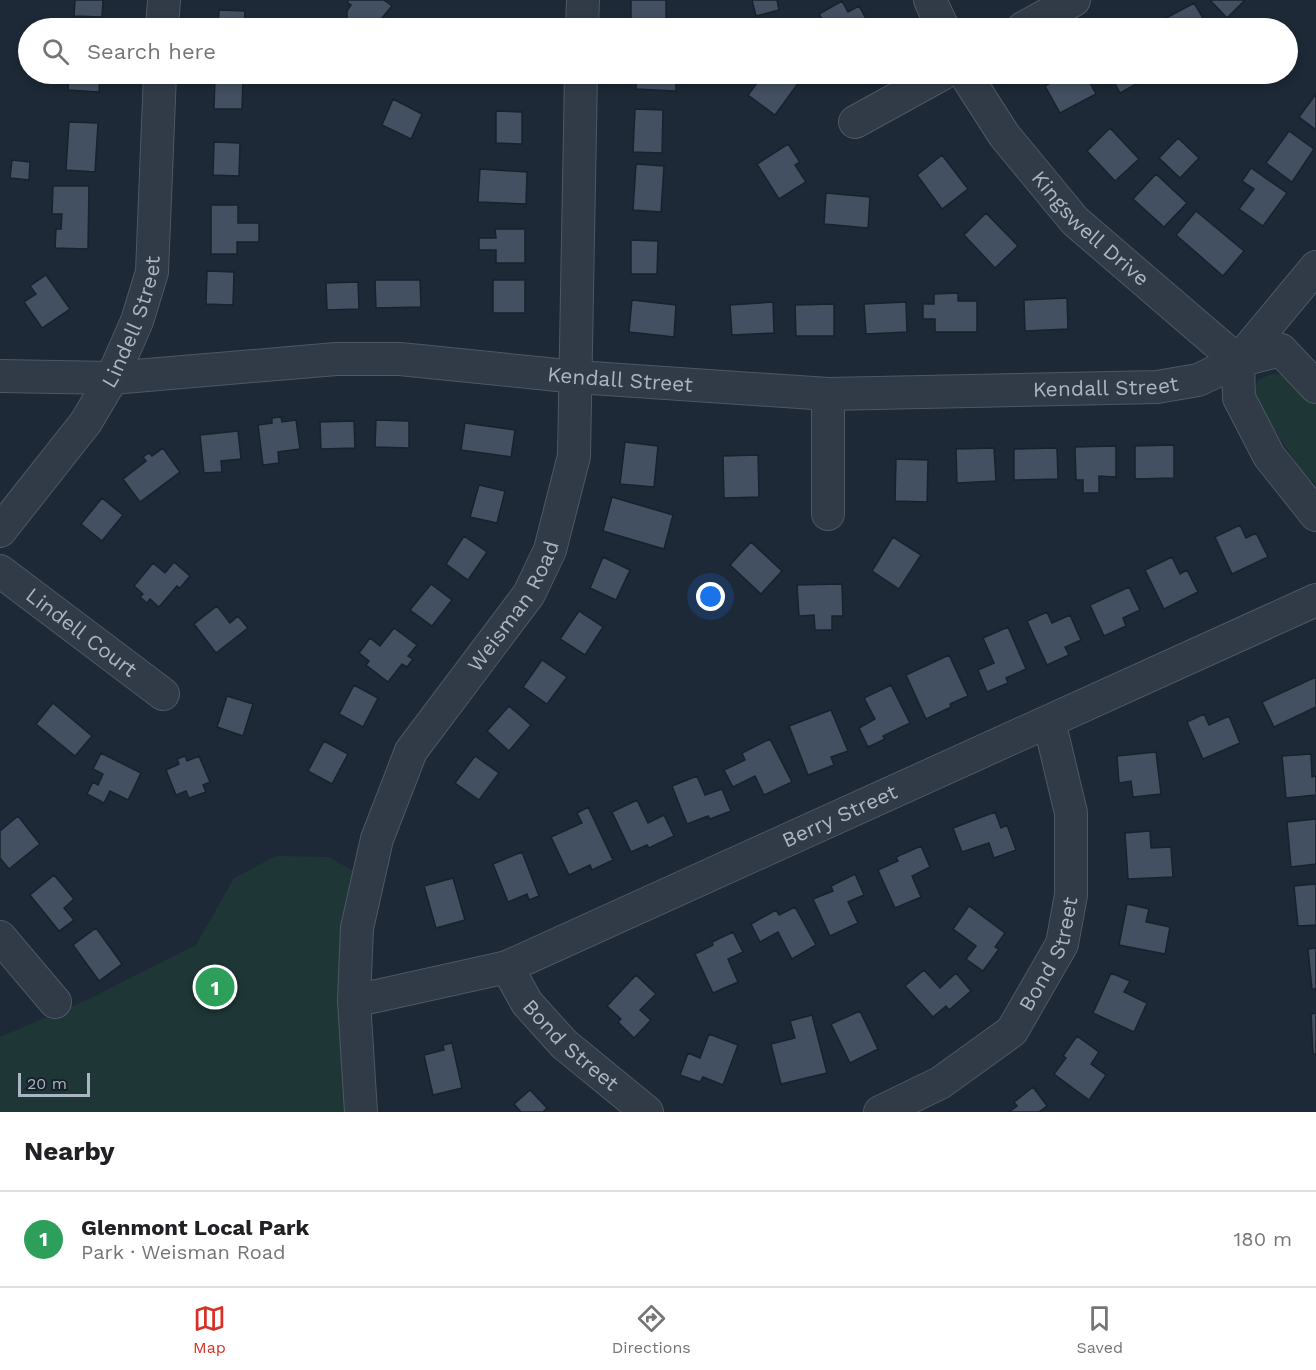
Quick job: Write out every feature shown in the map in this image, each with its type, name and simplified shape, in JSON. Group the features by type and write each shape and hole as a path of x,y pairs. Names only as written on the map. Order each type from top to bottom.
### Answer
{"street":[{"path":"163,18 164,0"},
{"path":"582,18 583,0"},
{"path":"930,0 938,18"},
{"path":"1041,18 1074,0"},
{"name":"Lindell Street","path":"0,531 86,422 112,378 137,321 152,272 160,84"},
{"name":"Weisman Road","path":"361,1112 354,1001 357,928 376,839 411,751 529,594 550,550 574,456 581,84"},
{"path":"855,122 924,84"},
{"name":"Kingswell Drive","path":"971,84 1004,135 1075,221 1238,361"},
{"path":"1316,267 1238,361 1239,398 1269,456 1316,514"},
{"path":"1238,361 1281,350 1316,387"},
{"name":"Kendall Street","path":"0,376 112,378 336,359 400,359 577,377 828,394 1157,387 1198,380 1238,361"},
{"path":"828,394 828,514"},
{"name":"Lindell Court","path":"0,571 163,694"},
{"name":"Berry Street","path":"354,1001 507,968 1316,600"},
{"name":"Bond Street","path":"880,1112 940,1083 1012,1031 1062,944 1071,894 1071,813 1050,725 1051,720"},
{"path":"0,937 56,1002"},
{"name":"Bond Street","path":"507,968 527,1002 564,1044 647,1112"}],"green space":[{"path":"1283,373 1316,400 1316,485 1300,468 1256,403 1254,392 1258,380 1269,375"},
{"path":"276,856 329,857 367,879 361,1112 0,1112 0,1037 89,999 196,945 234,878"}],"building":[{"path":"75,0 103,0 102,17 74,16"},
{"path":"349,0 384,0 392,6 382,18 347,18 347,11 351,5 347,2"},
{"path":"631,0 666,0 666,18 631,18"},
{"path":"752,0 777,0 779,10 756,16"},
{"path":"1210,0 1245,0 1227,18"},
{"path":"842,1 848,12 859,6 866,18 821,18 819,14"},
{"path":"1194,3 1203,18 1166,18"},
{"path":"219,10 245,11 245,18 219,18"},
{"path":"68,84 99,84 99,92 68,90"},
{"path":"215,84 243,84 242,109 214,109"},
{"path":"636,84 676,84 676,91 636,89"},
{"path":"756,84 798,84 775,115 748,95"},
{"path":"1049,84 1090,84 1096,94 1060,113 1045,86"},
{"path":"1115,84 1136,84 1120,93"},
{"path":"1316,94 1316,130 1299,117"},
{"path":"393,99 422,114 411,139 382,125"},
{"path":"635,109 663,110 662,153 633,152"},
{"path":"496,111 522,112 522,144 496,143"},
{"path":"69,122 98,123 95,172 66,170"},
{"path":"1110,128 1139,159 1115,181 1087,151"},
{"path":"1289,131 1314,149 1292,182 1266,163"},
{"path":"1178,138 1199,158 1180,178 1159,158"},
{"path":"214,142 240,143 239,176 213,175"},
{"path":"788,144 800,162 795,165 806,182 779,199 757,164"},
{"path":"942,155 968,189 942,209 917,175"},
{"path":"12,160 30,162 29,180 10,178"},
{"path":"636,164 664,166 661,212 633,210"},
{"path":"1251,168 1287,193 1263,226 1239,209 1254,189 1242,181"},
{"path":"480,169 527,172 526,204 478,202"},
{"path":"1156,174 1187,203 1164,227 1133,199"},
{"path":"53,186 89,186 88,249 55,248 56,229 61,229 62,214 52,214"},
{"path":"826,193 870,197 868,228 824,224"},
{"path":"211,205 238,205 238,223 259,223 259,242 237,242 237,254 211,254"},
{"path":"1196,211 1244,251 1223,276 1176,235"},
{"path":"986,213 1018,246 995,268 964,235"},
{"path":"495,229 525,229 525,263 496,263 496,250 479,250 479,238 496,238"},
{"path":"631,240 658,241 657,274 631,274"},
{"path":"207,271 234,272 233,305 206,304"},
{"path":"46,275 70,309 42,328 24,302 36,294 30,286"},
{"path":"375,280 420,280 421,307 376,308"},
{"path":"493,280 525,280 525,313 493,313"},
{"path":"358,282 359,309 327,310 326,283"},
{"path":"958,293 958,301 977,301 977,332 935,332 935,319 923,319 923,304 934,304 934,294"},
{"path":"1067,298 1068,329 1025,331 1024,300"},
{"path":"632,300 676,305 674,337 629,332"},
{"path":"773,302 774,333 732,335 730,305"},
{"path":"906,302 907,332 866,334 864,304"},
{"path":"834,304 834,336 796,336 795,305"},
{"path":"281,417 282,422 296,420 300,449 278,452 279,463 263,465 258,425 272,423 272,418"},
{"path":"376,420 409,421 409,448 375,447"},
{"path":"354,421 355,448 321,449 320,422"},
{"path":"465,423 515,430 511,457 461,450"},
{"path":"238,431 241,459 221,461 222,472 204,473 200,435"},
{"path":"625,442 658,446 654,487 620,484"},
{"path":"1174,445 1174,478 1135,479 1135,446"},
{"path":"1116,446 1116,477 1099,476 1099,493 1083,493 1083,480 1076,480 1075,447"},
{"path":"163,448 180,472 140,502 123,479 146,461 143,457 149,453 152,456"},
{"path":"994,448 996,481 957,483 956,449"},
{"path":"1057,448 1058,479 1014,480 1014,449"},
{"path":"758,455 759,497 724,498 723,456"},
{"path":"896,459 928,460 927,502 895,501"},
{"path":"479,485 505,491 497,523 470,517"},
{"path":"612,497 673,515 664,549 603,531"},
{"path":"102,498 123,515 102,541 81,524"},
{"path":"1240,525 1246,538 1256,533 1268,557 1232,574 1215,537"},
{"path":"464,536 487,552 468,580 446,564"},
{"path":"893,537 921,555 899,589 872,571"},
{"path":"751,542 782,571 761,594 730,565"},
{"path":"603,557 630,570 616,600 590,588"},
{"path":"1172,557 1180,574 1187,570 1198,592 1164,609 1145,570"},
{"path":"174,562 190,576 180,588 177,586 159,607 150,599 147,603 140,597 143,594 134,586 153,563 165,573"},
{"path":"431,584 452,600 432,626 410,610"},
{"path":"842,584 843,616 832,616 832,630 815,630 814,615 799,616 797,585"},
{"path":"1129,587 1140,610 1123,618 1126,626 1104,636 1090,605"},
{"path":"217,606 230,623 238,616 248,628 216,653 194,624"},
{"path":"579,611 603,627 585,655 560,639"},
{"path":"1047,612 1052,623 1070,615 1081,640 1065,647 1069,655 1047,665 1027,621"},
{"path":"1008,627 1026,669 1006,678 1008,683 987,692 978,670 994,663 983,638"},
{"path":"394,628 417,645 408,656 413,659 407,667 402,664 388,682 366,665 369,661 359,653 370,638 380,646"},
{"path":"949,655 968,696 926,719 906,675"},
{"path":"542,660 567,677 547,704 523,687"},
{"path":"1316,677 1316,707 1274,727 1262,702"},
{"path":"354,685 378,698 363,727 339,714"},
{"path":"891,685 910,723 883,736 885,739 868,747 859,728 875,719 864,698"},
{"path":"227,696 253,704 243,736 217,727"},
{"path":"53,703 92,736 75,756 36,724"},
{"path":"509,706 531,725 509,751 487,731"},
{"path":"831,710 848,751 831,757 834,765 808,775 789,726"},
{"path":"1204,714 1209,725 1229,716 1240,743 1203,759 1187,722"},
{"path":"770,739 792,782 764,795 755,776 733,787 724,770 745,760 742,753"},
{"path":"324,741 348,754 332,784 308,771"},
{"path":"1156,752 1161,794 1133,797 1131,781 1119,783 1117,756"},
{"path":"101,753 141,773 128,800 110,791 104,803 87,794 93,782 98,785 103,774 93,769"},
{"path":"1311,754 1312,777 1316,776 1316,795 1286,798 1282,756"},
{"path":"185,756 187,761 199,756 210,782 203,785 206,792 189,798 186,791 176,795 166,770 179,764 177,759"},
{"path":"475,756 499,773 479,800 455,783"},
{"path":"697,776 705,795 722,789 731,811 687,824 672,786"},
{"path":"637,800 648,823 664,815 674,836 649,848 647,845 631,852 612,812"},
{"path":"588,807 613,860 592,870 590,865 569,875 551,837 582,823 577,813"},
{"path":"995,812 1001,828 1007,825 1016,850 994,858 989,843 962,852 953,828"},
{"path":"18,816 40,844 9,869 0,858 0,831"},
{"path":"1316,819 1316,864 1291,867 1287,822"},
{"path":"1150,831 1151,848 1171,847 1173,877 1128,879 1125,833"},
{"path":"921,846 930,867 912,876 921,897 895,908 878,870 898,861 896,857"},
{"path":"522,852 539,896 529,900 527,894 508,902 493,864"},
{"path":"855,874 864,895 848,902 858,923 830,936 813,899 833,891 831,886"},
{"path":"54,875 74,899 64,908 74,920 59,931 30,895"},
{"path":"453,878 465,920 436,928 424,886"},
{"path":"1316,884 1316,925 1298,926 1294,886"},
{"path":"1127,904 1149,909 1146,922 1170,927 1165,954 1119,945"},
{"path":"969,906 1005,933 995,947 999,949 983,971 966,959 976,946 953,929"},
{"path":"795,907 816,945 792,959 778,932 760,942 751,924 776,910 779,915"},
{"path":"96,928 122,964 99,981 73,945"},
{"path":"733,932 743,952 728,959 738,982 713,993 695,954 713,945 712,942"},
{"path":"1316,948 1316,989 1312,989 1308,949"},
{"path":"924,970 940,988 956,973 971,991 949,1010 946,1006 933,1017 905,986"},
{"path":"1111,973 1130,981 1124,992 1147,1003 1134,1032 1093,1013"},
{"path":"636,975 656,994 640,1010 651,1020 634,1038 618,1022 621,1019 607,1006"},
{"path":"860,1011 878,1049 850,1063 831,1024"},
{"path":"1316,1013 1316,1054 1313,1054 1311,1014"},
{"path":"812,1015 827,1073 781,1084 771,1044 795,1038 790,1021"},
{"path":"709,1034 738,1045 723,1085 703,1077 700,1082 680,1075 688,1053 700,1058"},
{"path":"1077,1036 1099,1052 1091,1064 1106,1075 1089,1100 1054,1074 1066,1058 1063,1056"},
{"path":"452,1043 462,1088 433,1095 424,1055 444,1050 443,1045"},
{"path":"1033,1087 1047,1106 1039,1112 1009,1112 1017,1106 1014,1102"},
{"path":"530,1090 547,1108 543,1112 521,1112 514,1104"}],"place":[{"name":"Glenmont Local Park","path":"215,987"}]}
